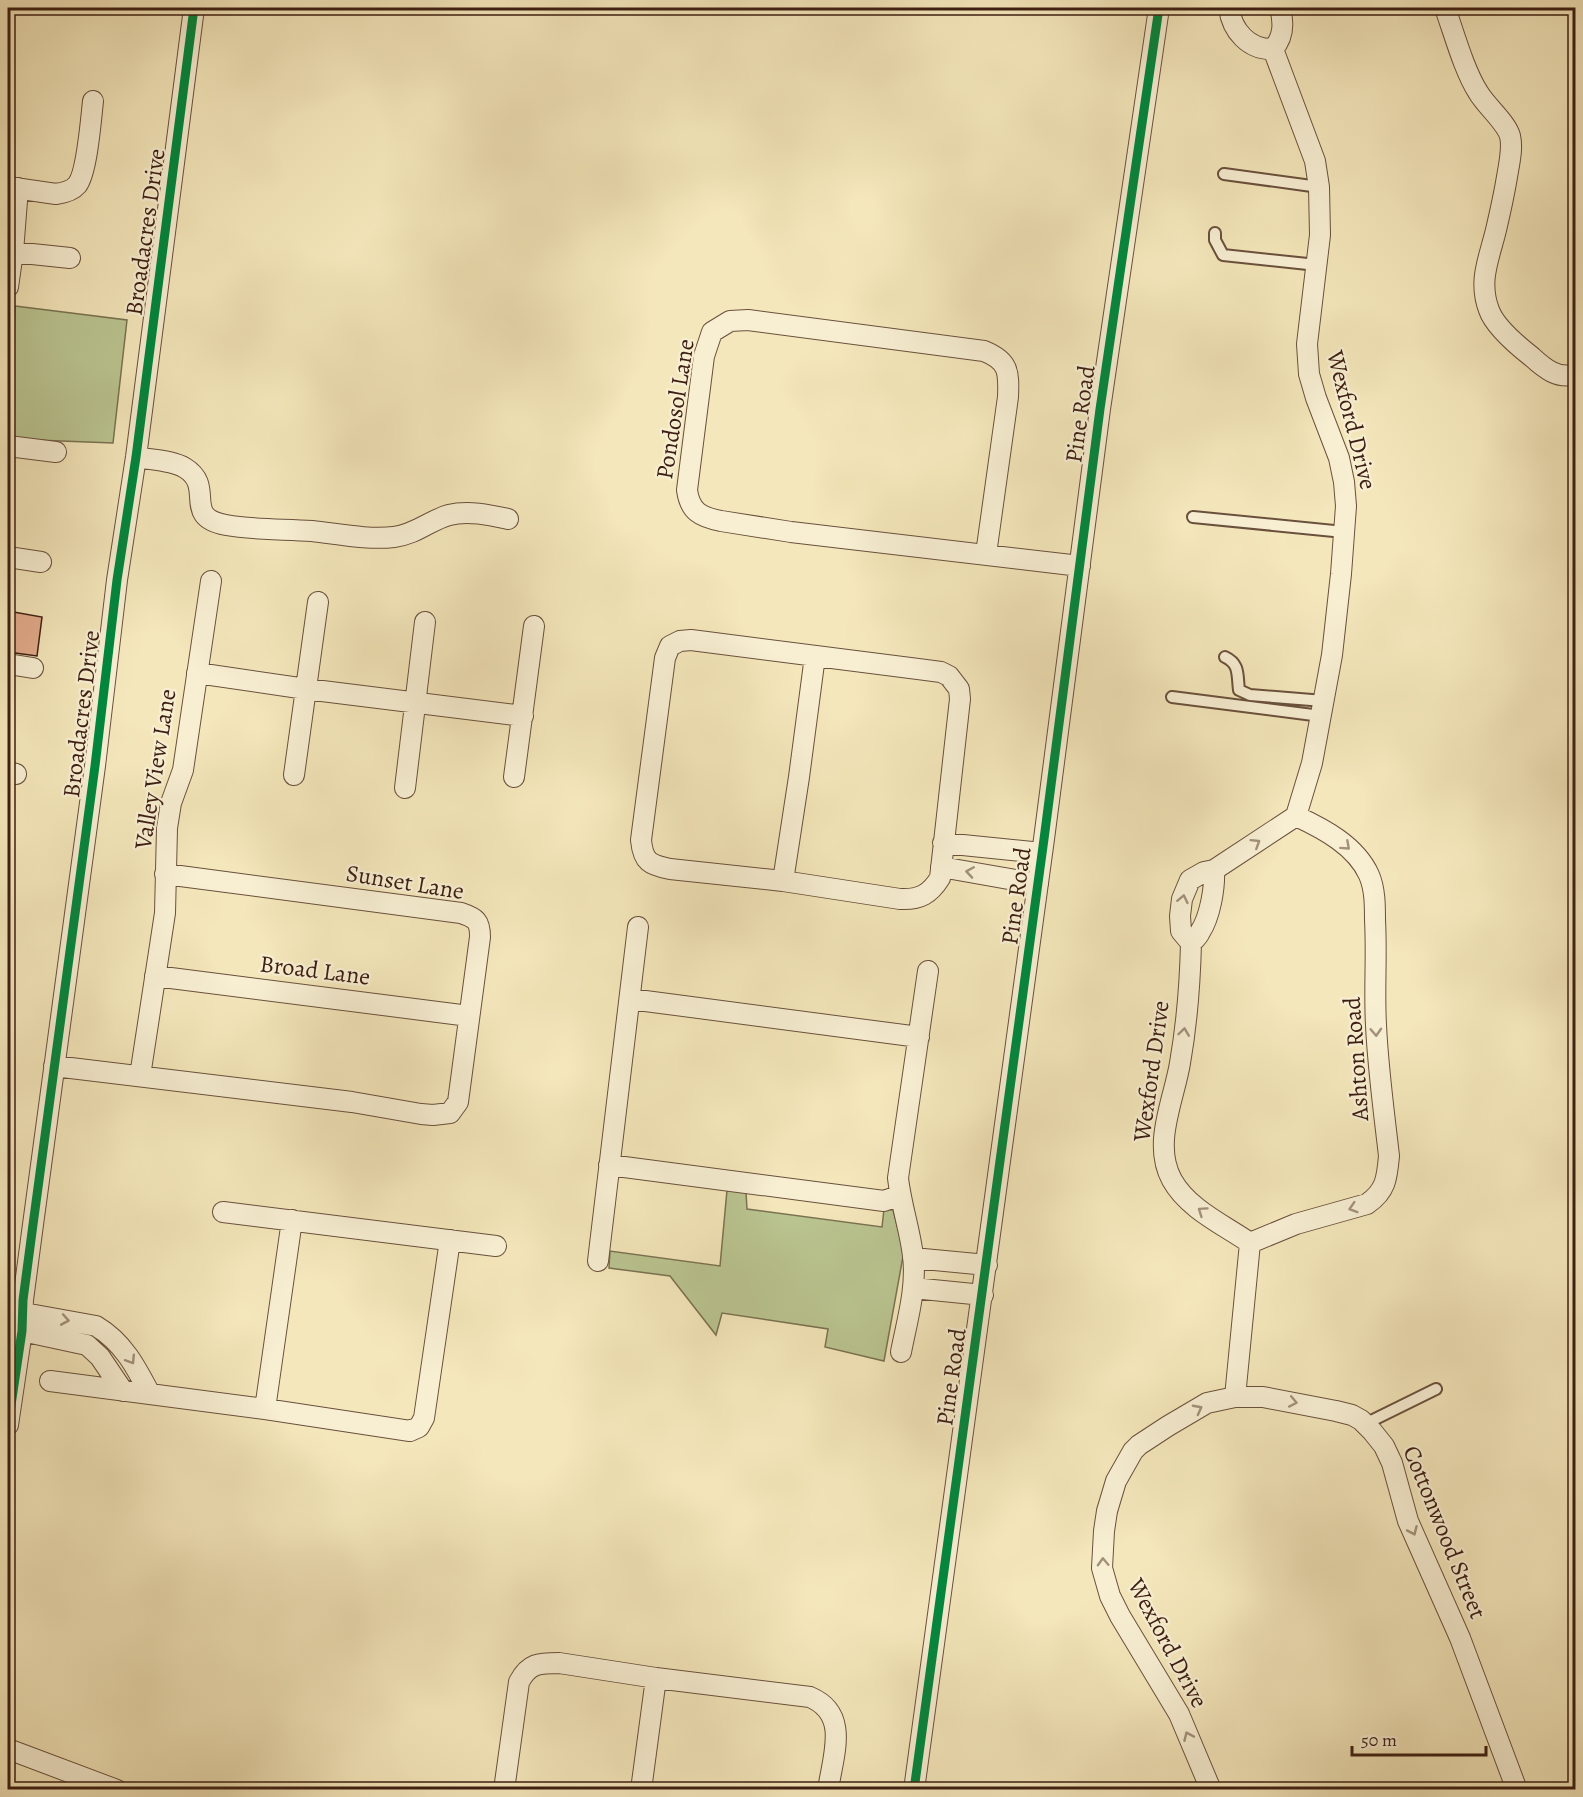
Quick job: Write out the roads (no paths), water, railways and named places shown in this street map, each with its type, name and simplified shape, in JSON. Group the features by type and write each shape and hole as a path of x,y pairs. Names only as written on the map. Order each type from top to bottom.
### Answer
{"street":[{"name":"Broadacres Drive","path":"8,1425 19,1310 95,766 117,580 136,457 194,8"},
{"name":"Pine Road","path":"914,1790 987,1265 1102,397 1159,8"},
{"path":"1229,8 1230,17 1245,40 1263,50 1274,50 1282,36 1280,8"},
{"path":"1445,8 1478,92 1507,130 1510,138 1511,152 1504,192 1496,232 1485,266 1485,291 1490,312 1521,348 1546,369 1562,376 1575,374"},
{"name":"Wexford Drive","path":"1191,944 1184,936 1180,926 1182,899 1190,880 1204,872 1214,870 1296,816 1309,776 1323,709 1332,655 1344,532 1346,506 1344,482 1339,458 1316,398 1307,344 1320,226 1319,187 1315,161 1274,50"},
{"path":"8,287 13,252 13,187 56,194 76,187 82,175 93,101"},
{"path":"13,252 70,258"},
{"name":"Pondosol Lane","path":"986,554 1009,380 1006,366 996,356 974,350 748,320 730,321 712,332 704,356 687,490 691,506 699,513 710,519 791,532 1080,566"},
{"path":"8,446 56,452"},
{"path":"136,457 184,468 195,477 199,486 202,513 212,521 224,525 267,530 394,537 422,529 448,515 485,514 508,519"},
{"path":"8,557 41,562"},
{"name":"Valley View Lane","path":"165,874 169,813 183,770 210,581"},
{"path":"294,775 318,602"},
{"path":"405,788 425,622"},
{"path":"514,777 534,626"},
{"path":"691,640 815,656 941,672 949,676 959,689 959,714 940,878 934,888 919,898 910,900 670,869 651,864 644,856 641,840 663,669 670,646 680,641 691,640"},
{"path":"783,882 815,656"},
{"path":"8,664 33,668"},
{"name":"Valley View Lane","path":"196,673 523,716"},
{"name":"Ashton Road","path":"1250,1243 1296,1224 1367,1204 1383,1189 1388,1169 1389,1156 1378,1068 1376,946 1372,886 1369,875 1348,847 1316,825 1296,816"},
{"path":"943,843 1042,853"},
{"path":"941,867 1038,884"},
{"name":"Wexford Drive","path":"1214,870 1215,884 1207,918 1191,944 1187,1010 1180,1064 1165,1131 1165,1162 1173,1181 1188,1200 1250,1243"},
{"path":"140,1076 165,913 165,874"},
{"name":"Sunset Lane","path":"54,1065 352,1102 421,1114 444,1115 454,1109 460,1095 480,937 480,927 470,916 165,874"},
{"path":"598,1261 638,927"},
{"path":"901,1352 913,1288 914,1258 898,1178 928,971"},
{"name":"Broad Lane","path":"155,976 469,1016"},
{"path":"630,999 919,1037"},
{"path":"609,1165 884,1202 900,1195"},
{"path":"223,1212 496,1246"},
{"path":"265,1409 292,1220"},
{"path":"50,1381 265,1409 410,1431 419,1427 424,1418 450,1240"},
{"path":"1235,1397 1250,1243"},
{"path":"914,1258 987,1265"},
{"path":"913,1288 982,1295"},
{"path":"19,1310 87,1345 100,1357 123,1391"},
{"path":"19,1310 96,1326 106,1331 126,1351 150,1394"},
{"name":"Wexford Drive","path":"1211,1790 1179,1714 1110,1596 1102,1568 1102,1553 1107,1511 1113,1491 1122,1470 1136,1448 1199,1407 1235,1397"},
{"name":"Cottonwood Street","path":"1235,1397 1263,1397 1352,1416 1365,1424 1384,1446 1392,1463 1408,1521 1460,1638 1517,1790"},
{"path":"504,1790 519,1682 530,1667 543,1663 559,1663 656,1678 810,1696 829,1709 833,1717 836,1734 828,1790"},
{"path":"641,1790 656,1678"},
{"path":"8,1749 117,1790"}],"lane":[{"path":"1224,174 1319,187"},
{"path":"1215,233 1215,240 1223,255 1317,265"},
{"path":"1193,517 1344,532"},
{"path":"1225,657 1233,661 1236,666 1239,690 1244,693 1323,709"},
{"path":"1172,697 1323,709"},
{"path":"1365,1424 1436,1389"}]}
